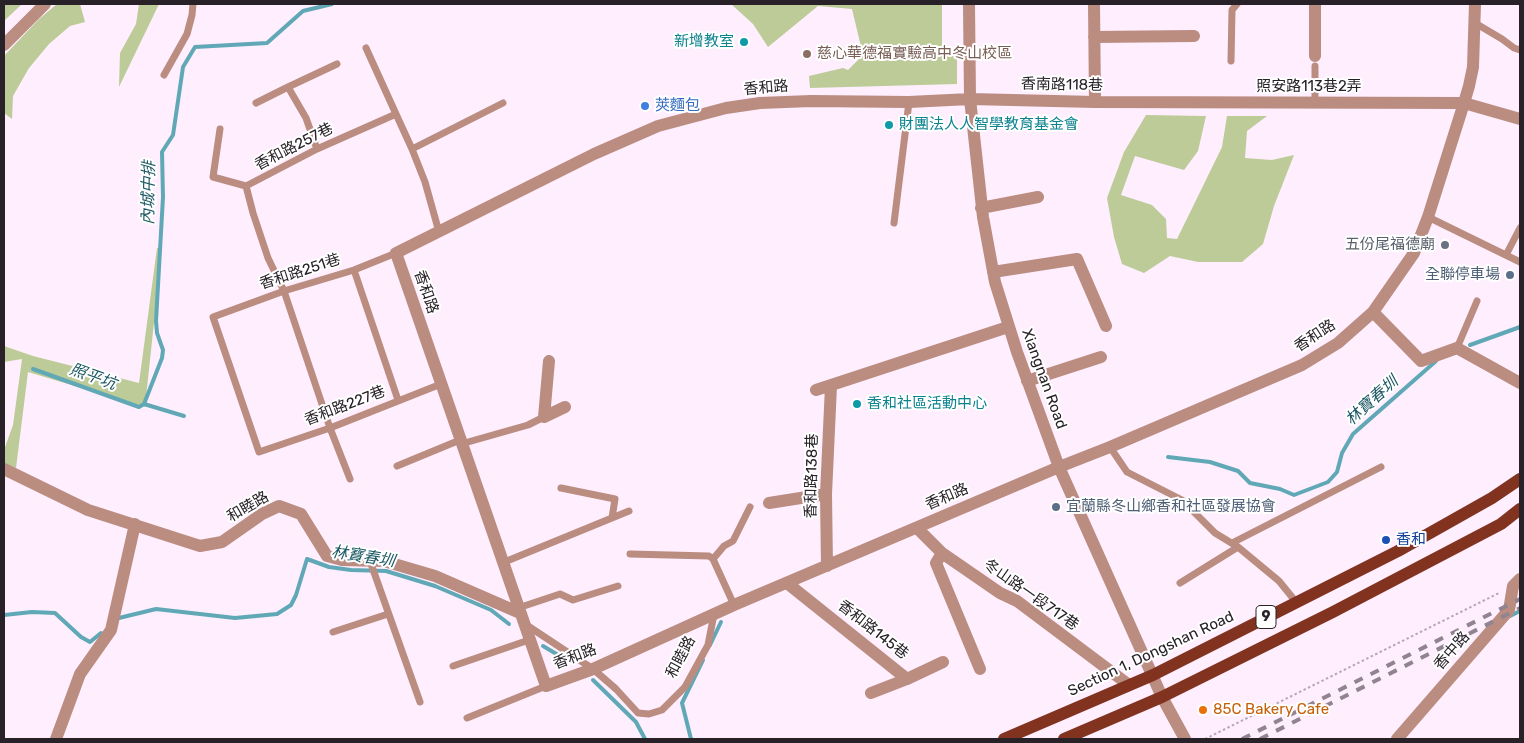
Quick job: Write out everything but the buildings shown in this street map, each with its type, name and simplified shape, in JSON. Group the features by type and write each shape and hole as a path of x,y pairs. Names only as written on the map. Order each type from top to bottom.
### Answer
{"main road":[{"name":"Section 1, Dongshan Road","path":"1004,739 1153,675 1398,551 1492,498 1520,478"},
{"name":"9","path":"1064,739 1162,697 1333,612 1501,524 1520,509"}],"street":[{"path":"4,45 44,4"},
{"name":"Xiangnan Road","path":"969,4 970,99 982,208 993,272 1008,327 1059,467 1162,697 1184,739"},
{"path":"1094,4 1095,102"},
{"path":"1315,4 1315,61"},
{"name":"香和路","path":"970,99 909,102 811,101 760,103 726,108 658,126 594,154 396,253 546,686 591,669 734,605 1302,365 1338,342 1373,312 1414,253 1428,217 1464,103 1473,67 1475,4"},
{"path":"1094,37 1194,36"},
{"name":"香南路118巷","path":"970,99 1154,103"},
{"name":"照安路113巷2弄","path":"1154,103 1464,103 1520,120"},
{"path":"982,208 1038,197"},
{"path":"993,272 1077,259 1106,326"},
{"path":"1373,312 1421,361 1457,348 1520,383"},
{"path":"816,390 1008,327"},
{"path":"1027,381 1101,357"},
{"path":"549,362 544,417 565,408"},
{"name":"香和路138巷","path":"827,566 826,494 831,386"},
{"name":"和睦路","path":"4,470 88,510 200,546 222,542 262,514 279,506 301,514 327,556 342,560 370,563 384,561 435,576 520,614"},
{"path":"769,503 826,494"},
{"path":"56,739 80,674 111,630 135,524"},
{"name":"冬山路一段717巷","path":"917,528 942,553 1000,593 1017,602 1129,685"},
{"path":"942,553 936,563 980,669"},
{"name":"香中路","path":"1397,739 1509,610 1517,582"},
{"name":"香和路145巷","path":"787,583 907,678 943,662"},
{"path":"871,693 907,678"}],"lane":[{"path":"164,76 187,34 194,4"},
{"path":"1231,61 1232,10 1237,4"},
{"path":"1475,23 1520,50"},
{"path":"366,48 412,149 425,182 439,232"},
{"path":"1315,61 1316,103"},
{"path":"256,102 337,64"},
{"path":"288,87 306,118 317,149"},
{"path":"894,223 909,102"},
{"path":"412,149 503,103"},
{"name":"香和路257巷","path":"350,479 330,428 284,291 268,258 246,186 317,149 396,114"},
{"path":"220,129 213,178 246,186"},
{"path":"1428,217 1520,262"},
{"path":"1506,255 1520,228"},
{"name":"香和路251巷","path":"259,452 213,317 284,291 354,270 396,253"},
{"path":"354,270 398,400"},
{"path":"1457,348 1477,301"},
{"name":"香和路227巷","path":"259,452 330,428 441,384"},
{"path":"396,466 461,442 528,425 544,417"},
{"path":"1110,447 1127,472 1182,500 1216,533 1235,545 1279,581 1296,602"},
{"path":"1180,583 1235,545 1382,467"},
{"path":"561,488 615,499 612,518"},
{"path":"714,559 724,546 733,541 750,507"},
{"path":"502,563 629,511"},
{"path":"630,554 709,556 714,559 734,605"},
{"path":"370,563 420,702"},
{"path":"520,614 560,594 573,600 618,586"},
{"path":"333,632 388,614"},
{"name":"和睦路","path":"520,614 616,689 638,712 649,714 662,710 685,687 708,645 714,614"},
{"path":"453,666 529,640"},
{"path":"467,718 546,686"}],"path":[{"path":"1206,739 1517,582"}],"green space":[{"path":"4,4 22,4 4,21"},
{"path":"57,4 80,4 85,22 70,26 49,44 29,68 13,96 12,119 4,113 4,56 39,19"},
{"path":"139,4 159,4 119,87 120,53 136,24"},
{"path":"731,4 942,4 942,48 957,49 957,84 810,88 809,76 843,68 848,70 863,55 852,9 818,6 768,47 753,24"},
{"path":"1146,115 1206,116 1198,151 1184,170 1135,156 1121,195 1152,205 1166,219 1167,238 1177,239 1222,147 1227,116 1267,116 1247,131 1245,158 1272,160 1294,155 1274,206 1263,244 1242,262 1198,262 1170,256 1144,273 1122,264 1114,237 1107,198 1124,152"},
{"path":"162,247 145,407 28,372 16,468 4,463 4,450 13,425 22,359 4,362 4,346 33,356 139,383 157,248"}],"waterway":[{"name":"內城中排","path":"144,404 162,358 163,350 157,333 156,321 163,197 162,152 173,135 183,67 195,47 267,43 303,11 332,4"},
{"name":"林寶春圳","path":"1470,345 1520,327"},
{"name":"林寶春圳","path":"1168,457 1210,462 1238,471 1250,483 1280,489 1294,495 1328,482 1337,472 1342,453 1353,434 1436,361"},
{"name":"照平坑","path":"33,369 139,407 144,404"},
{"path":"144,404 184,416"},
{"name":"林寶春圳","path":"119,618 156,609 235,618 277,614 291,605 307,559 329,567 386,571 435,586 491,610 509,624"},
{"path":"1510,616 1520,611"},
{"name":"林寶春圳","path":"4,615 32,612 55,613 81,637 90,642 101,633"},
{"name":"林寶春圳","path":"710,645 721,622"},
{"name":"林寶春圳","path":"543,646 570,662"},
{"name":"林寶春圳","path":"691,739 682,703 703,660"},
{"name":"林寶春圳","path":"593,680 636,722 645,739"}],"railway":[{"path":"1242,739 1520,599"},
{"path":"1260,739 1520,608"}],"place":[{"name":"新增教室","path":"744,42"},
{"name":"慈心華德福實驗高中冬山校區","path":"807,54"},
{"name":"莢麵包","path":"645,106"},
{"name":"財團法人人智學教育基金會","path":"889,125"},
{"name":"五份尾福德廟","path":"1445,245"},
{"name":"全聯停車場","path":"1510,275"},
{"name":"香和社區活動中心","path":"857,404"},
{"name":"宜蘭縣冬山鄉香和社區發展協會","path":"1056,507"},
{"name":"香和","path":"1386,540"},
{"name":"85C Bakery Cafe","path":"1203,710"}]}
